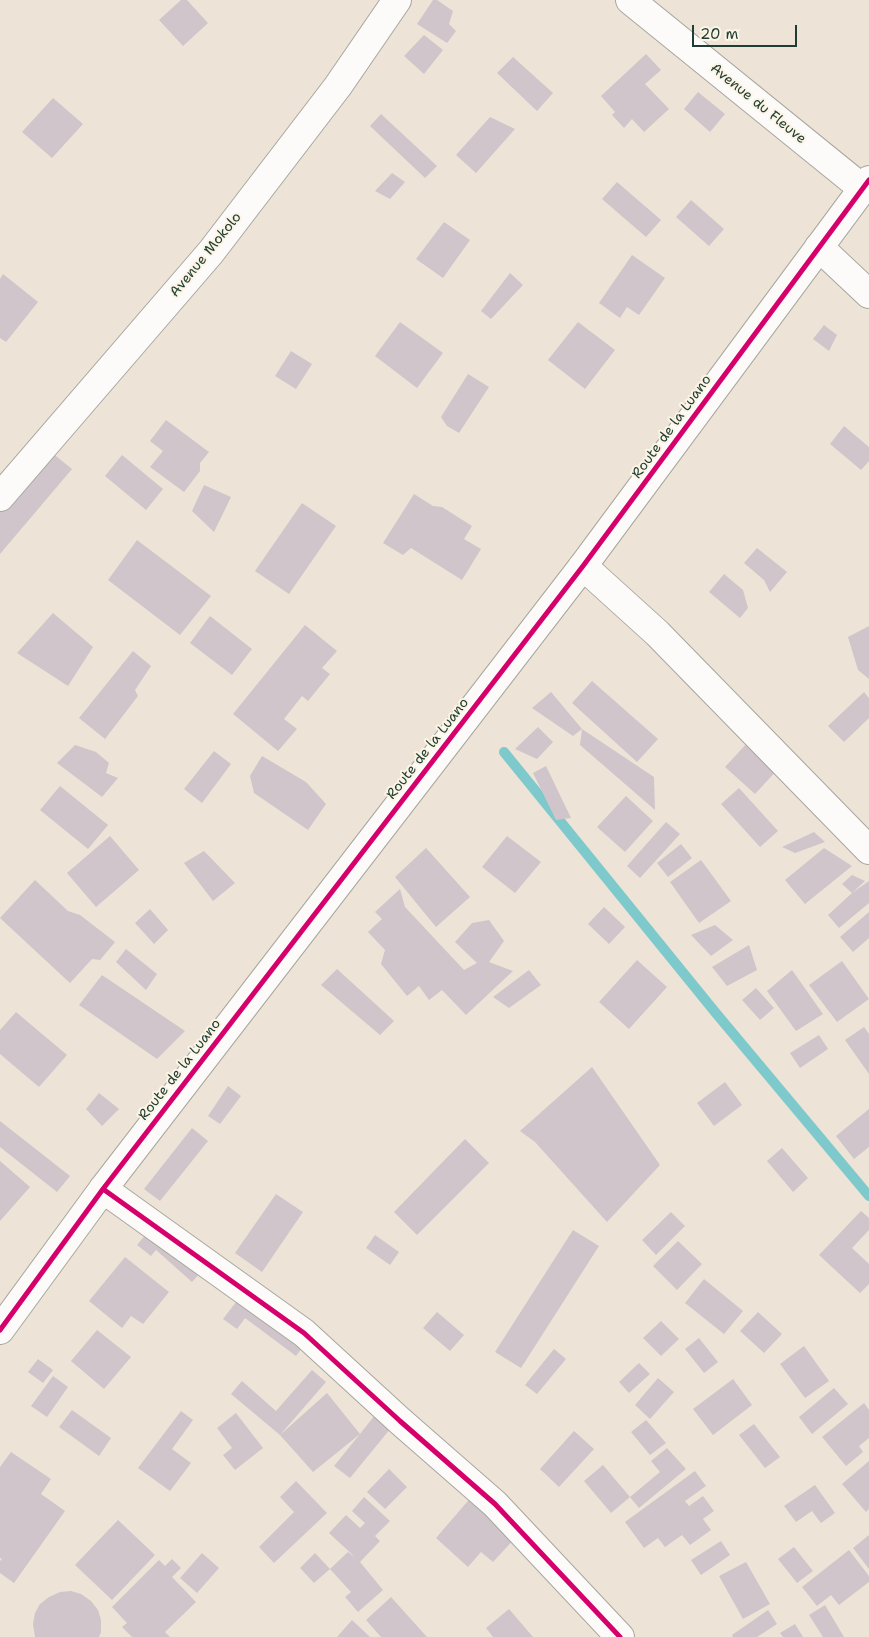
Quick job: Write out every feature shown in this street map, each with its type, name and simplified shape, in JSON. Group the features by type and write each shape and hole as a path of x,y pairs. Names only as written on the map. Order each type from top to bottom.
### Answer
{"street":[{"name":"Avenue Mokolo","path":"0,497 211,252 338,86 398,0"},
{"name":"Avenue du Fleuve","path":"630,0 866,184"},
{"name":"Route de la Luano","path":"0,1330 103,1189 583,566 866,184"},
{"path":"818,247 869,294"},
{"path":"583,566 657,633 869,850"},
{"path":"103,1189 304,1333 400,1421 495,1504 620,1637"}],"building":[{"path":"181,0 187,0 208,23 183,46 159,20"},
{"path":"433,0 437,0 453,11 449,24 456,31 447,43 417,24"},
{"path":"424,35 443,50 424,74 404,56"},
{"path":"646,54 661,70 645,84 669,109 644,132 632,119 624,128 612,115 615,112 601,96"},
{"path":"513,57 553,93 537,111 497,73"},
{"path":"698,92 725,114 710,132 684,109"},
{"path":"53,98 83,124 52,158 22,132"},
{"path":"381,114 437,166 425,178 370,126"},
{"path":"490,117 515,129 476,173 456,155"},
{"path":"392,173 405,182 390,199 375,191"},
{"path":"617,182 661,220 646,237 602,199"},
{"path":"691,200 724,229 709,246 676,217"},
{"path":"444,222 470,240 443,278 416,259"},
{"path":"632,255 665,278 639,315 627,307 620,318 599,303"},
{"path":"510,273 523,285 491,319 481,311"},
{"path":"3,274 38,302 6,342 0,338 0,279"},
{"path":"400,322 443,353 417,388 375,356"},
{"path":"578,322 615,350 585,389 548,360"},
{"path":"824,325 837,335 829,351 813,339"},
{"path":"291,351 312,364 296,389 275,376"},
{"path":"468,374 489,387 459,433 447,426 441,417"},
{"path":"166,420 209,452 200,463 200,471 184,492 150,467 163,451 150,441"},
{"path":"844,426 869,447 869,461 861,470 830,444"},
{"path":"51,452 72,469 0,554 0,512"},
{"path":"122,455 163,489 146,510 105,476"},
{"path":"204,485 231,497 214,532 192,511"},
{"path":"414,494 433,506 442,507 472,526 464,539 481,549 462,580 411,548 403,555 383,543"},
{"path":"302,503 336,526 289,594 255,571"},
{"path":"137,540 211,596 180,635 108,580"},
{"path":"757,548 787,572 770,592 764,580 744,563"},
{"path":"724,574 743,590 748,608 740,618 709,592"},
{"path":"53,613 93,647 68,686 17,653"},
{"path":"210,616 252,649 232,675 190,643"},
{"path":"305,625 337,651 322,668 330,674 308,701 302,696 284,719 297,729 278,751 233,714"},
{"path":"869,626 869,679 858,670 848,637"},
{"path":"133,651 151,666 135,690 138,696 105,739 79,718"},
{"path":"592,681 658,739 637,762 572,703"},
{"path":"551,692 582,729 573,736 532,708"},
{"path":"864,692 869,698 869,718 844,742 828,726"},
{"path":"538,727 553,742 537,759 515,749"},
{"path":"582,729 654,777 655,810 580,745"},
{"path":"749,741 779,768 755,794 725,767"},
{"path":"75,745 96,752 109,763 106,773 118,778 102,797 57,763"},
{"path":"214,751 231,764 202,803 184,789"},
{"path":"262,756 306,782 326,804 308,830 254,793 250,776"},
{"path":"546,766 571,818 556,820 533,773"},
{"path":"60,786 108,825 88,849 40,810"},
{"path":"739,788 778,831 760,847 721,804"},
{"path":"626,796 653,821 625,852 597,827"},
{"path":"666,822 680,834 640,878 627,866"},
{"path":"814,832 825,842 795,853 782,847"},
{"path":"110,836 139,870 96,907 67,873"},
{"path":"507,836 541,862 515,893 482,867"},
{"path":"681,844 692,858 668,877 657,863"},
{"path":"426,848 470,897 436,927 395,877"},
{"path":"824,848 852,866 805,904 785,880"},
{"path":"204,851 235,883 213,901 184,863"},
{"path":"701,860 731,901 699,923 670,882"},
{"path":"852,875 865,881 852,893 842,884"},
{"path":"35,880 68,911 80,915 115,942 100,960 92,959 70,983 0,918"},
{"path":"869,881 869,903 839,928 828,915 852,893"},
{"path":"400,889 405,907 464,970 477,963 455,942 472,923 489,920 504,941 489,962 513,971 466,1015 442,990 429,1000 419,986 407,996 381,964 385,950 368,932 382,919 375,912"},
{"path":"604,907 625,927 609,944 588,924"},
{"path":"150,909 168,930 154,944 135,923"},
{"path":"869,912 869,938 853,952 840,937"},
{"path":"715,925 733,940 711,956 691,935"},
{"path":"749,945 757,970 727,986 712,967"},
{"path":"126,949 157,974 146,990 116,962"},
{"path":"637,960 667,987 629,1029 599,1002"},
{"path":"842,961 869,999 837,1022 809,985"},
{"path":"337,969 394,1021 380,1035 321,985"},
{"path":"529,970 541,985 509,1008 493,997"},
{"path":"792,970 823,1014 796,1031 767,991"},
{"path":"102,975 185,1031 157,1059 79,1005"},
{"path":"756,988 774,1008 760,1020 742,1000"},
{"path":"16,1012 67,1055 39,1087 0,1054 0,1030"},
{"path":"864,1027 869,1034 869,1074 845,1040"},
{"path":"819,1035 828,1049 800,1068 790,1053"},
{"path":"592,1067 660,1165 607,1222 535,1142 520,1131"},
{"path":"725,1082 742,1105 714,1126 697,1103"},
{"path":"228,1086 241,1096 220,1124 208,1116"},
{"path":"99,1093 119,1109 102,1126 86,1109"},
{"path":"869,1109 869,1147 854,1159 836,1136"},
{"path":"0,1121 70,1176 57,1192 0,1147"},
{"path":"192,1128 208,1141 160,1201 144,1189"},
{"path":"465,1139 489,1163 417,1235 394,1212"},
{"path":"782,1148 808,1178 793,1192 767,1161"},
{"path":"0,1161 30,1187 0,1221"},
{"path":"276,1194 303,1212 262,1272 235,1253"},
{"path":"861,1211 869,1218 869,1230 852,1248 869,1264 869,1284 860,1293 819,1255"},
{"path":"671,1212 685,1226 656,1255 642,1240"},
{"path":"152,1227 202,1271 192,1282 156,1250 151,1256 137,1245"},
{"path":"573,1230 599,1246 521,1368 495,1352"},
{"path":"375,1235 399,1252 390,1265 366,1248"},
{"path":"678,1241 702,1264 677,1290 653,1266"},
{"path":"125,1257 169,1292 143,1324 131,1316 122,1328 89,1301"},
{"path":"704,1279 743,1311 724,1334 685,1303"},
{"path":"243,1293 307,1341 296,1356 245,1318 237,1329 223,1319"},
{"path":"437,1312 464,1335 450,1351 423,1328"},
{"path":"758,1312 782,1334 764,1353 740,1331"},
{"path":"661,1321 679,1339 661,1356 643,1338"},
{"path":"97,1330 131,1357 104,1389 71,1361"},
{"path":"699,1338 718,1362 704,1373 685,1349"},
{"path":"804,1346 829,1381 805,1398 780,1364"},
{"path":"554,1349 566,1359 537,1394 525,1385"},
{"path":"38,1359 53,1370 43,1383 28,1372"},
{"path":"639,1363 650,1374 629,1393 619,1382"},
{"path":"312,1370 326,1382 280,1435 231,1394 242,1381 276,1411"},
{"path":"53,1376 68,1387 47,1417 31,1406"},
{"path":"658,1378 674,1392 650,1419 635,1405"},
{"path":"733,1379 752,1405 713,1435 693,1409"},
{"path":"834,1388 848,1404 812,1434 799,1417"},
{"path":"327,1393 360,1434 313,1472 280,1435"},
{"path":"864,1403 869,1410 869,1438 859,1446 863,1452 846,1466 822,1437"},
{"path":"72,1410 111,1438 99,1456 59,1427"},
{"path":"379,1410 395,1423 350,1478 334,1466"},
{"path":"181,1411 193,1420 172,1449 191,1463 170,1491 138,1468"},
{"path":"236,1413 263,1448 235,1470 223,1455 232,1448 217,1428"},
{"path":"646,1420 666,1443 650,1455 631,1432"},
{"path":"754,1424 780,1457 765,1468 739,1435"},
{"path":"574,1431 594,1449 559,1487 540,1469"},
{"path":"667,1448 686,1469 639,1508 630,1497 660,1472 651,1461"},
{"path":"11,1452 51,1479 41,1494 65,1511 14,1583 0,1573 0,1561 2,1559 0,1558 0,1467"},
{"path":"869,1461 869,1509 866,1512 842,1484"},
{"path":"603,1465 630,1497 611,1513 584,1481"},
{"path":"389,1469 407,1487 385,1509 367,1492"},
{"path":"695,1471 706,1486 685,1501 689,1506 703,1496 714,1511 703,1519 711,1530 690,1545 682,1535 665,1547 658,1538 644,1548 625,1522"},
{"path":"296,1481 327,1513 274,1563 259,1547 294,1512 280,1497"},
{"path":"815,1485 835,1513 821,1523 812,1511 796,1522 784,1506"},
{"path":"473,1495 518,1535 493,1562 481,1552 468,1567 436,1538"},
{"path":"364,1497 390,1521 375,1536 380,1541 360,1562 383,1590 358,1612 345,1597 351,1592 330,1569 348,1552 356,1558 329,1533 346,1515 360,1528 365,1523 352,1511"},
{"path":"118,1520 155,1555 112,1600 75,1565"},
{"path":"869,1535 869,1569 853,1548"},
{"path":"721,1541 730,1555 701,1575 691,1560"},
{"path":"794,1547 813,1571 797,1583 778,1559"},
{"path":"849,1550 869,1576 869,1582 839,1605 831,1595 817,1606 802,1587"},
{"path":"202,1553 219,1568 197,1593 180,1578"},
{"path":"315,1553 330,1569 314,1583 300,1568"},
{"path":"172,1559 181,1568 172,1577 196,1602 165,1632 170,1637 132,1637 122,1627 127,1623 112,1607 159,1560 165,1566"},
{"path":"746,1562 770,1604 743,1619 719,1576"},
{"path":"71,1591 81,1594 91,1601 98,1610 101,1620 99,1637 35,1637 33,1624 35,1613 40,1604 60,1592"},
{"path":"391,1597 427,1637 381,1637 366,1620"},
{"path":"825,1605 844,1637 823,1637 809,1615"},
{"path":"509,1609 533,1637 493,1637 486,1628"},
{"path":"768,1610 777,1624 757,1637 733,1637 732,1635"},
{"path":"352,1620 370,1637 337,1637"},
{"path":"795,1624 803,1637 783,1637 780,1633"}],"waterway":[{"path":"504,752 715,1012 869,1196"}],"cycle path":[{"path":"0,1330 103,1189 583,566 869,180"},
{"path":"103,1189 304,1333 400,1421 495,1504 620,1637"}]}
